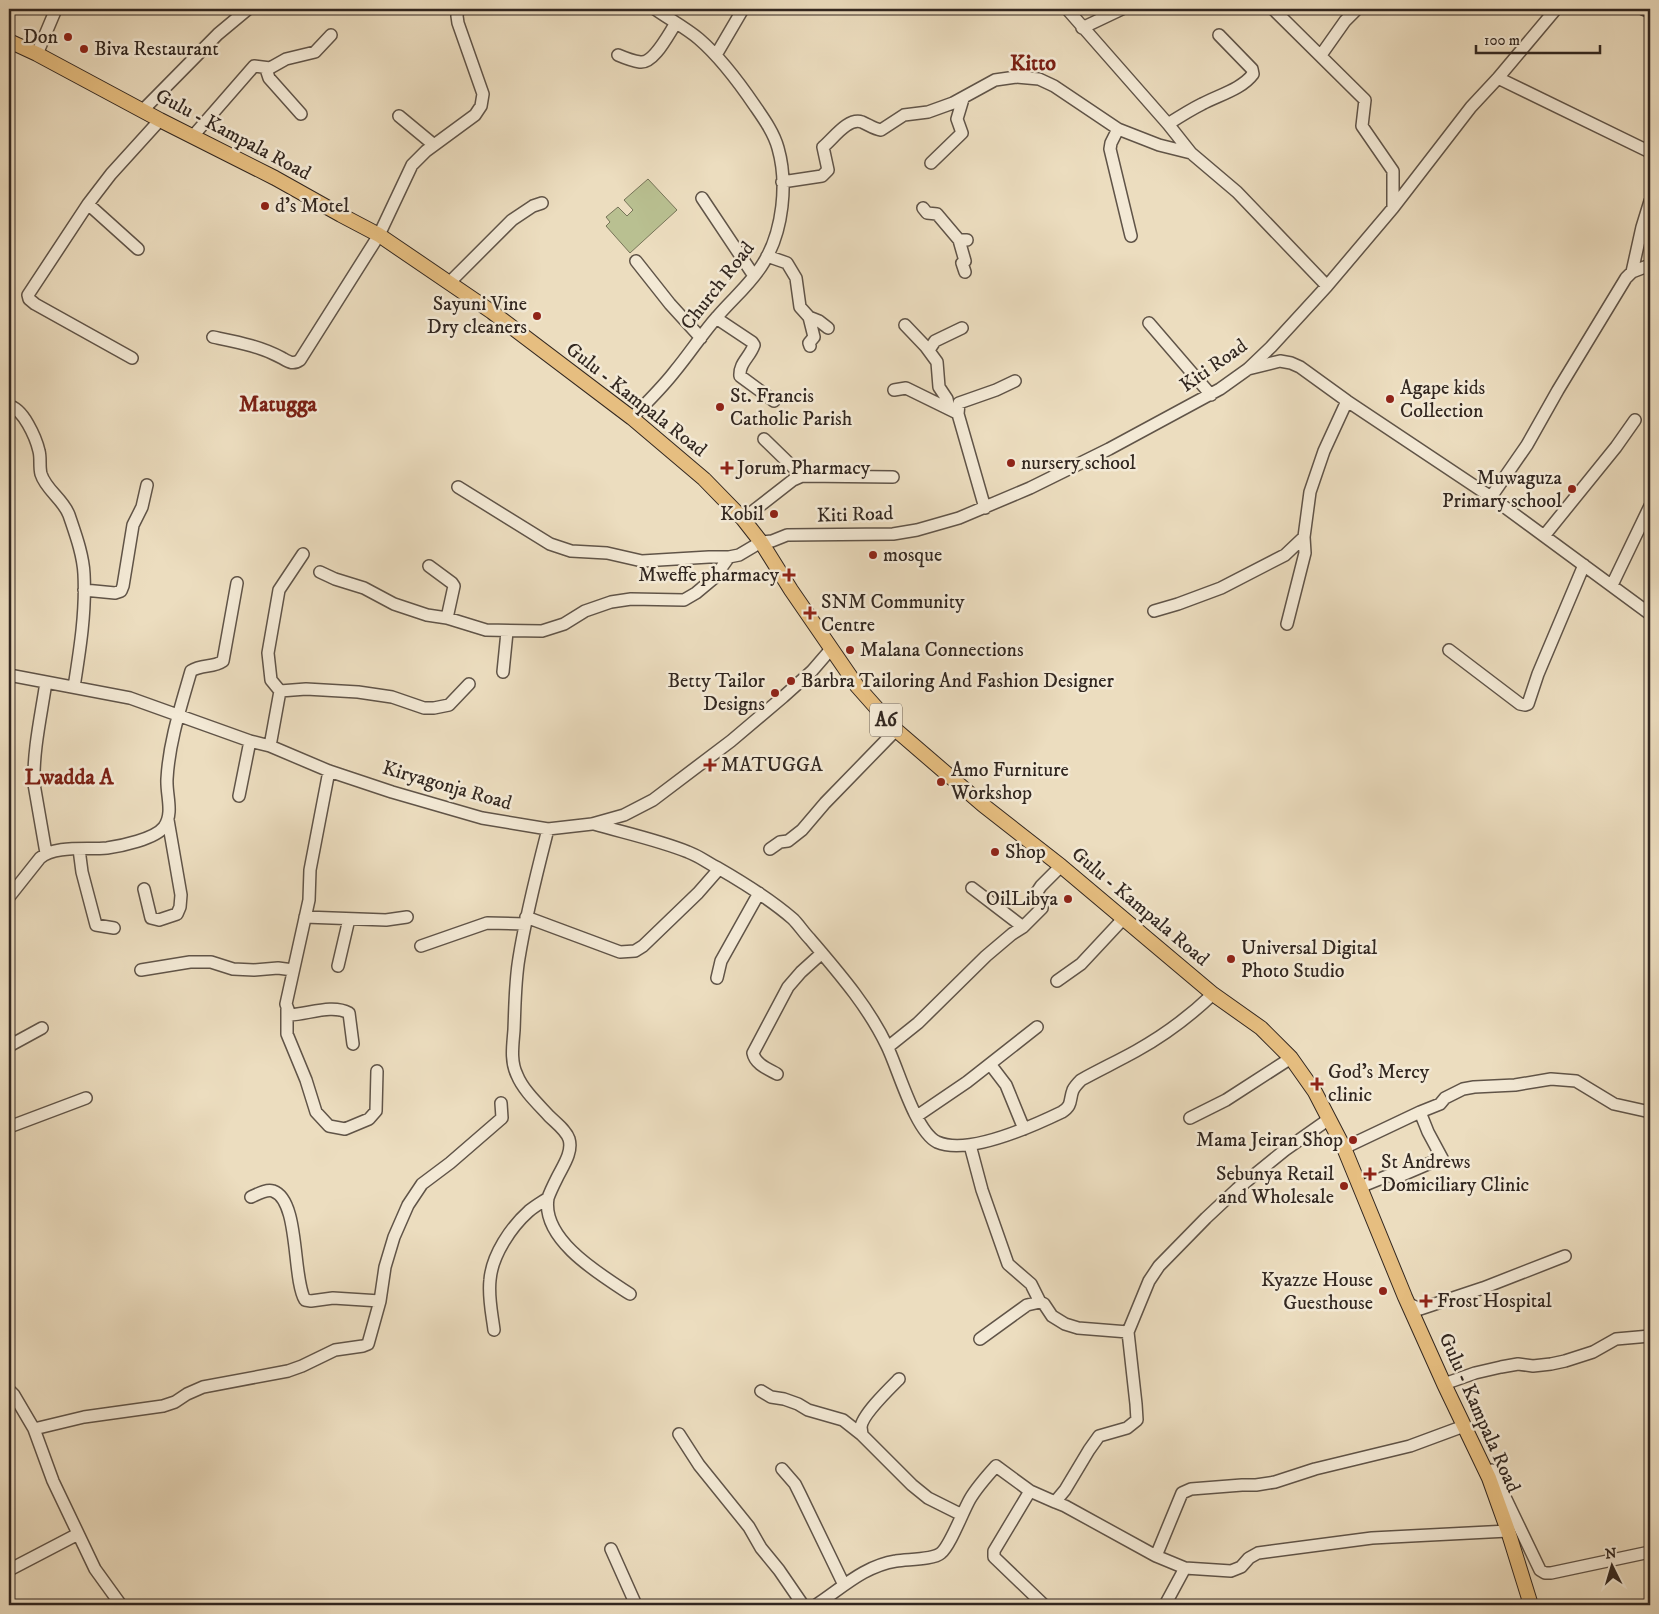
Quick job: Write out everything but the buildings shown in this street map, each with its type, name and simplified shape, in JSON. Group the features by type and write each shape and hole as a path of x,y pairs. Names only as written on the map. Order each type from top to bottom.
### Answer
{"main road":[{"name":"Gulu - Kampala Road","path":"9,41 274,178 379,235 492,312 632,418 704,479 743,519 761,542 857,686 896,730 984,805 1062,866 1123,920 1213,994 1261,1028 1291,1058 1315,1092 1344,1148 1444,1384 1489,1478 1531,1605"}],"street":[{"path":"37,54 56,9"},
{"path":"143,110 218,34 248,9"},
{"path":"213,337 250,344 290,363 295,364 300,360 379,235 412,165 426,150 475,115 481,106 483,94 458,23 458,9"},
{"name":"Church Road","path":"632,418 674,372 716,318 754,276 772,248 783,198 782,166 774,138 766,122 716,55 698,38 655,9"},
{"path":"716,55 743,9"},
{"path":"1067,9 1168,124 1190,154 1237,192 1326,286"},
{"path":"1082,28 1122,9"},
{"path":"1273,9 1365,100 1362,126 1393,171 1393,208"},
{"path":"1321,55 1356,9"},
{"name":"Kiti Road","path":"729,557 739,555 761,542 772,541 787,535 893,534 940,524 986,508 1039,484 1220,390 1248,369 1271,347 1326,286 1393,208 1471,107 1556,9"},
{"path":"1642,9 1650,12"},
{"path":"618,55 641,62 648,62 676,23"},
{"path":"193,136 251,69 256,66 266,69 286,58 315,52 331,35"},
{"path":"1168,124 1189,111 1233,90 1253,74 1252,69 1219,35"},
{"path":"266,69 269,78 301,114"},
{"path":"782,182 826,174 828,170 823,147 843,128 855,121 881,130 904,115 928,112 962,98 995,80 1016,77 1030,77 1054,86 1118,130 1190,154"},
{"path":"1498,78 1650,152"},
{"path":"932,163 962,133 957,119 962,98"},
{"path":"399,116 434,145"},
{"path":"132,358 35,304 28,299 28,295 88,204 111,174 160,120"},
{"path":"1118,130 1110,149 1131,236"},
{"path":"702,198 754,276"},
{"path":"1632,272 1650,201"},
{"path":"88,204 138,249"},
{"path":"449,283 512,220 533,206 542,204"},
{"path":"922,208 927,213 936,214 963,240 965,261 962,263 962,267 965,272"},
{"path":"767,256 787,263 796,278 800,307 809,317 819,321 828,328"},
{"path":"636,261 670,304 701,338"},
{"path":"1490,497 1526,445 1626,278 1632,272 1650,265"},
{"path":"809,317 814,337 809,343 810,346"},
{"path":"716,318 752,342 754,345 753,349 741,364 740,376 774,401"},
{"path":"1149,323 1211,395"},
{"path":"905,325 929,350 937,362 939,387 954,412 986,508"},
{"path":"929,350 934,340 962,328"},
{"path":"1248,369 1280,361 1300,367 1346,401 1490,497 1650,614"},
{"path":"954,412 959,403 1015,381"},
{"path":"894,390 906,388 954,412"},
{"path":"1287,624 1305,553 1304,537 1310,492 1324,451 1346,401"},
{"path":"9,406 16,408 25,418 39,450 41,474 64,504 80,551 84,572 84,621 74,688"},
{"path":"1544,536 1636,420"},
{"path":"764,439 802,476"},
{"path":"743,519 792,480 802,476 893,477"},
{"path":"84,590 115,593 121,591 124,586 133,525 142,507 147,485"},
{"path":"458,487 557,548 571,551 607,552 642,561 729,557"},
{"path":"1612,585 1650,506"},
{"path":"1154,611 1221,588 1285,555 1304,537"},
{"path":"280,691 270,680 268,653 279,590 303,554"},
{"path":"320,572 364,588 406,609 486,630 542,632 564,624 585,611 611,602 631,599 684,600 696,594 714,578 729,557"},
{"path":"1449,650 1520,704 1528,704 1538,674 1584,565"},
{"path":"429,566 454,586 446,618"},
{"path":"144,889 151,918 159,920 177,914 181,895 168,820 167,781 170,755 191,671 202,666 219,664 224,661 237,583"},
{"path":"504,672 507,632"},
{"name":"Kiryagonja Road","path":"9,675 130,698 250,741 270,746 329,770 464,814 548,829 592,824 624,815 653,800 783,697 812,671 831,649"},
{"path":"46,682 36,742 34,773 34,784 46,853"},
{"path":"280,691 306,689 358,692 392,697 424,708 434,708 449,705 469,684"},
{"path":"270,746 280,691"},
{"path":"770,849 802,830 825,803 896,730"},
{"path":"240,796 250,741"},
{"path":"329,770 310,870 309,900 286,1004 287,1034 306,1080 316,1112 329,1126 345,1128 369,1120 376,1111 377,1071"},
{"path":"9,897 46,853 55,850 108,848 140,840 163,829 168,820"},
{"path":"592,824 690,852 759,892 795,921 822,952 865,1008 888,1047 917,1116 927,1133 935,1141 945,1145 959,1147 970,1145 1024,1129 1068,1108 1071,1103 1074,1087 1081,1080 1157,1039 1201,1006 1213,994"},
{"path":"548,829 518,960 513,1062 516,1074 524,1086 548,1115 566,1132 570,1140 569,1154 548,1198 548,1212 553,1226 566,1245 590,1267 630,1294"},
{"path":"79,849 82,872 96,925 114,928"},
{"path":"888,1047 918,1023 986,956 1023,927 1042,908 1037,892 1062,866"},
{"path":"421,946 487,923 526,920 620,952 635,951 682,910 719,869"},
{"path":"972,888 1023,927"},
{"path":"717,978 721,961 759,892"},
{"path":"305,917 386,920 407,917"},
{"path":"338,966 349,919"},
{"path":"1057,981 1081,964 1123,920"},
{"path":"777,1074 759,1064 754,1058 753,1053 788,987 822,952"},
{"path":"141,970 190,962 211,962 233,969 278,968 293,970"},
{"path":"287,1009 290,1015 332,1009 343,1010 349,1013 353,1044"},
{"path":"917,1116 990,1064 1037,1027"},
{"path":"9,1046 42,1028"},
{"path":"1190,1118 1226,1100 1291,1058"},
{"path":"990,1064 1006,1085 1024,1129"},
{"path":"1344,1148 1440,1104 1445,1098 1463,1089 1474,1087 1515,1085 1551,1079 1576,1081 1614,1104 1650,1112"},
{"path":"9,1127 86,1098"},
{"path":"34,1429 84,1417 163,1406 175,1402 186,1394 203,1387 288,1371 335,1350 368,1344 380,1301 394,1237 408,1205 422,1184 450,1163 502,1118 501,1103"},
{"path":"1360,1187 1398,1172 1400,1176 1442,1158 1420,1112"},
{"path":"1054,1502 1065,1490 1099,1436 1127,1428 1137,1420 1128,1332 1149,1282 1159,1266 1237,1189 1285,1150 1329,1119"},
{"path":"970,1145 982,1190 1008,1264 1032,1284 1040,1302 1044,1304 1052,1316 1066,1324 1078,1328 1128,1332"},
{"path":"251,1197 261,1192 272,1190 279,1194 286,1206 293,1225 299,1284 305,1300 333,1298 380,1301"},
{"path":"494,1330 489,1298 493,1263 516,1225 530,1210 548,1198"},
{"path":"1409,1304 1420,1309 1483,1288 1565,1256"},
{"path":"980,1340 1027,1305 1040,1302"},
{"path":"1444,1384 1501,1366 1518,1364 1533,1366 1565,1362 1593,1352 1616,1339 1650,1336"},
{"path":"862,1435 863,1420 880,1398 899,1379"},
{"path":"9,1390 14,1395 34,1429 53,1481 95,1569 121,1605"},
{"path":"761,1390 771,1397 784,1399 808,1410 843,1420 862,1435 912,1485 928,1498 962,1515"},
{"path":"1156,1556 1182,1493 1191,1489 1275,1482 1315,1469 1466,1431 1488,1460 1540,1570 1545,1573 1551,1573 1645,1553"},
{"path":"679,1434 699,1465 749,1527 761,1548 803,1605"},
{"path":"816,1605 844,1585 887,1562 940,1554 971,1497 996,1466 1030,1491 1064,1506 1156,1556 1184,1568 1231,1571 1241,1567 1249,1558 1258,1553 1372,1538 1508,1531"},
{"path":"782,1469 795,1484 844,1585"},
{"path":"1030,1491 993,1554 994,1560 1044,1605"},
{"path":"9,1570 78,1534"},
{"path":"612,1549 636,1605"},
{"path":"1164,1605 1184,1568"}],"green space":[{"path":"648,179 677,210 630,253 606,226 610,222 606,217 618,207 627,216 633,210 624,200"}],"place":[{"name":"Don","path":"68,37"},
{"name":"Biva Restaurant","path":"84,49"},
{"name":"d's Motel","path":"265,206"},
{"name":"Sayuni Vine Dry cleaners","path":"537,316"},
{"name":"Agape kids Collection","path":"1390,399"},
{"name":"St. Francis Catholic Parish","path":"720,407"},
{"name":"nursery school","path":"1011,463"},
{"name":"Jorum Pharmacy","path":"727,468"},
{"name":"Muwaguza Primary school","path":"1572,489"},
{"name":"Kobil","path":"774,514"},
{"name":"mosque","path":"873,555"},
{"name":"Mweffe pharmacy","path":"789,575"},
{"name":"SNM Community Centre","path":"810,613"},
{"name":"Malana Connections","path":"850,650"},
{"name":"Barbra Tailoring And Fashion Designer","path":"791,681"},
{"name":"Betty Tailor Designs","path":"775,693"},
{"name":"MATUGGA","path":"710,765"},
{"name":"Amo Furniture Workshop","path":"941,782"},
{"name":"Shop","path":"995,852"},
{"name":"OilLibya","path":"1068,899"},
{"name":"Universal Digital Photo Studio","path":"1231,959"},
{"name":"God's Mercy clinic","path":"1317,1084"},
{"name":"Mama Jeiran Shop","path":"1353,1140"},
{"name":"St Andrews Domiciliary Clinic","path":"1370,1174"},
{"name":"Sebunya Retail and Wholesale","path":"1344,1186"},
{"name":"Kyazze House Guesthouse","path":"1383,1291"},
{"name":"Frost Hospital","path":"1426,1301"}],"district":[{"name":"Kitto","path":"1033,63"},
{"name":"Matugga","path":"278,404"},
{"name":"Lwadda A","path":"69,777"}]}
